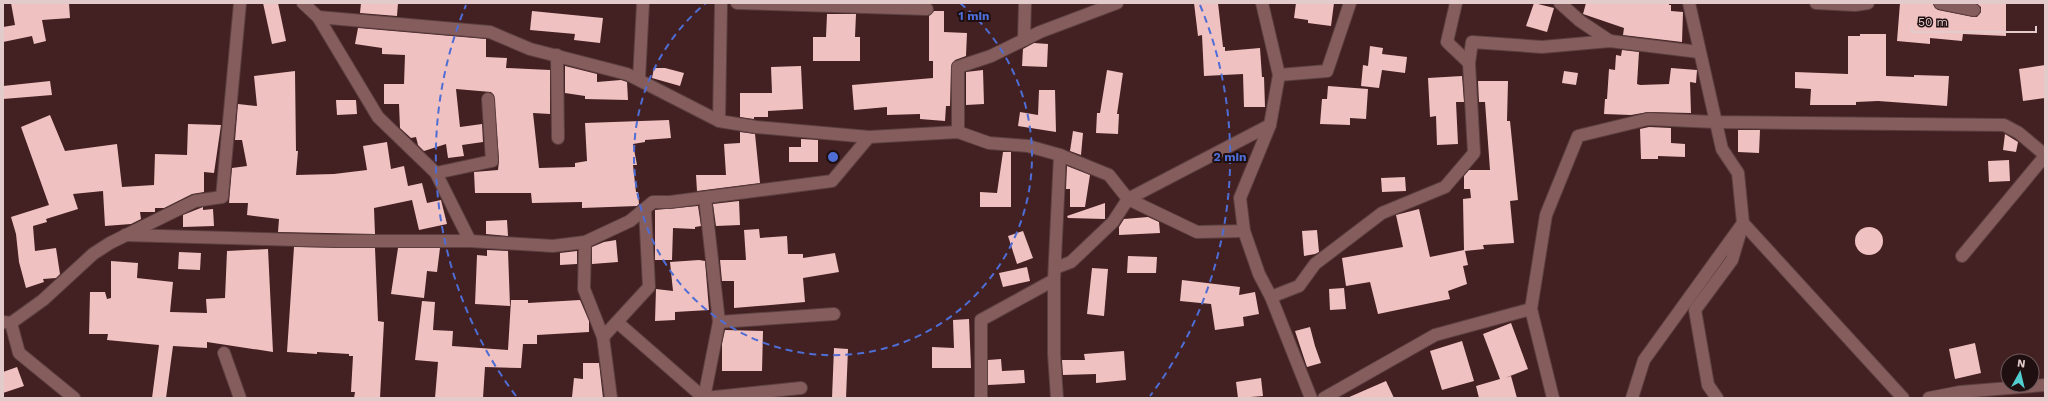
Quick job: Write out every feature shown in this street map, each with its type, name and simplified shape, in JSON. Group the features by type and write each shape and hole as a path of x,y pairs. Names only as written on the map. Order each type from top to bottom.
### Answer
{"street":[{"path":"74,398 19,353 7,322 43,300 93,254 125,235 195,201 222,197 240,3"},
{"path":"303,3 318,17 378,117 436,173 470,242"},
{"path":"639,79 643,3"},
{"path":"719,121 721,3"},
{"path":"737,3 927,10"},
{"path":"1024,40 1025,3"},
{"path":"958,132 958,66 991,56 1024,40 1117,3"},
{"path":"1262,3 1279,74 1270,125 1240,198 1244,231 1258,274 1271,297 1311,398"},
{"path":"1279,74 1326,71 1350,3"},
{"path":"1456,3 1447,42 1469,63"},
{"path":"1560,3 1580,21 1610,41"},
{"path":"1689,3 1722,149 1738,173 1744,223 1732,260 1695,310 1708,385 1717,398"},
{"path":"1816,3 1868,3"},
{"path":"1940,3 1974,10"},
{"path":"318,17 490,32 530,49 557,55 639,79 679,102 719,121 756,127 869,137 958,132 989,143 1028,146 1060,155 1108,175 1128,199 1197,232 1244,231"},
{"path":"1271,297 1299,286 1315,264 1382,213 1444,187 1474,153 1469,63 1472,42 1542,47 1610,41 1699,52"},
{"path":"557,55 558,138"},
{"path":"436,173 492,161 488,99"},
{"path":"1553,398 1531,309 1546,215 1578,136 1648,119 1715,122 2004,125 2019,133 2045,155 1962,256"},
{"path":"981,398 981,320 1055,274 1071,262 1112,222 1128,199 1270,125"},
{"path":"125,235 337,241 470,242 553,246 585,242 630,221 653,202 705,198 832,181 869,137"},
{"path":"1056,398 1054,354 1055,274 1060,155"},
{"path":"705,198 719,322 705,398"},
{"path":"603,337 649,287 645,209"},
{"path":"1632,398 1644,360 1744,223"},
{"path":"1744,223 1902,398"},
{"path":"585,242 584,289 603,337 611,398"},
{"path":"1324,398 1435,335 1531,309"},
{"path":"719,322 834,314"},
{"path":"618,322 705,398 801,388"},
{"path":"224,352 240,398"},
{"path":"1929,398 1960,392 2045,385"}],"building":[{"path":"11,3 69,3 70,18 42,20 46,41 34,44 32,36 3,42 3,27 15,25"},
{"path":"263,3 278,3 286,41 272,44"},
{"path":"361,3 398,3 397,16 360,13"},
{"path":"1194,3 1218,3 1223,47 1225,47 1225,51 1260,48 1262,77 1264,77 1265,107 1244,107 1243,74 1204,76 1202,35 1198,36"},
{"path":"1296,3 1334,3 1331,26 1308,23 1308,20 1294,18"},
{"path":"1534,3 1554,8 1547,32 1526,26"},
{"path":"1586,3 1669,3 1669,5 1671,5 1671,11 1683,12 1682,42 1623,35 1624,28 1583,14"},
{"path":"1900,3 1933,3 1935,8 1938,10 1977,17 1981,12 1981,7 1976,3 2006,3 2006,36 1963,34 1962,41 1930,38 1930,44 1897,41"},
{"path":"532,11 603,18 600,43 574,40 575,34 530,30"},
{"path":"934,11 944,11 944,32 967,33 966,56 955,60 951,67 950,106 946,106 945,121 920,119 920,114 887,115 887,107 854,110 852,85 933,78 933,61 929,61 929,16"},
{"path":"827,14 856,14 855,37 860,37 860,61 813,61 813,37 826,37"},
{"path":"358,28 486,39 486,57 507,58 506,68 550,70 550,114 533,113 539,168 575,167 575,163 587,161 585,123 669,120 671,138 645,140 645,142 633,144 637,165 633,165 636,192 638,192 639,204 637,206 582,208 582,202 532,203 531,193 475,193 474,172 498,170 499,161 494,95 491,92 456,89 460,127 482,124 483,142 462,145 464,156 448,158 446,144 424,151 418,145 416,137 411,138 400,128 399,104 384,104 384,84 404,84 405,55 382,54 382,48 355,44"},
{"path":"1860,34 1886,34 1886,76 1949,76 1947,106 1878,101 1856,102 1856,105 1810,105 1811,89 1795,88 1795,72 1848,74 1848,36 1860,36"},
{"path":"1034,43 1048,44 1047,67 1022,66 1023,49"},
{"path":"1370,46 1383,48 1382,54 1407,57 1405,73 1382,70 1379,88 1361,86 1363,65 1368,66"},
{"path":"1622,50 1639,52 1637,84 1640,85 1669,84 1671,68 1697,70 1696,83 1690,82 1691,113 1648,112 1631,115 1604,114 1605,99 1607,99 1609,69 1615,70 1616,55 1621,56"},
{"path":"2045,65 2045,98 2023,101 2019,69"},
{"path":"565,66 597,74 597,82 621,80 627,82 628,100 585,99 585,96 565,93"},
{"path":"801,66 803,109 768,111 768,117 754,117 754,119 740,117 740,93 772,93 771,67"},
{"path":"654,68 665,68 684,73 680,86 652,78"},
{"path":"983,70 984,104 966,105 966,72"},
{"path":"1107,70 1123,73 1117,114 1119,114 1118,134 1096,133 1097,113 1100,113"},
{"path":"295,71 296,151 298,151 296,175 334,174 367,170 363,146 387,142 391,169 404,166 408,186 422,183 427,203 441,200 447,224 419,230 412,200 374,208 375,234 278,232 279,219 247,215 248,203 229,203 232,168 247,166 242,140 235,140 238,104 257,106 254,76"},
{"path":"1564,71 1578,73 1576,85 1562,83"},
{"path":"1462,76 1464,102 1456,102 1458,144 1437,145 1436,116 1430,117 1428,78"},
{"path":"50,81 52,95 3,99 3,86"},
{"path":"1478,81 1508,81 1507,121 1510,121 1518,200 1510,201 1514,243 1483,245 1484,249 1465,251 1468,265 1463,266 1467,284 1448,291 1450,299 1378,314 1370,282 1346,286 1342,258 1403,247 1396,215 1419,209 1430,257 1464,250 1463,199 1471,198 1470,189 1464,189 1464,176 1469,170 1490,170 1485,102 1479,102"},
{"path":"1328,86 1368,89 1366,119 1350,118 1350,125 1320,124 1322,99 1327,99"},
{"path":"1039,90 1055,90 1056,132 1018,126 1020,112 1038,115"},
{"path":"336,100 356,100 357,114 337,115"},
{"path":"50,115 65,151 117,144 122,187 154,185 155,154 187,155 188,124 221,125 214,173 204,172 204,192 192,194 164,208 155,208 155,212 140,212 141,219 131,224 105,226 103,191 73,194 78,209 46,219 47,222 33,226 35,251 56,248 60,274 56,278 43,279 44,282 26,288 19,262 16,234 11,217 49,205 21,127"},
{"path":"1649,127 1671,128 1671,143 1685,144 1685,157 1658,156 1658,159 1641,159 1640,129"},
{"path":"1738,130 1760,130 1759,153 1738,152"},
{"path":"1073,131 1083,133 1081,155 1070,151"},
{"path":"740,132 755,134 760,183 697,191 696,175 726,175 724,144 740,143"},
{"path":"2005,134 2018,142 2016,152 2003,150"},
{"path":"801,139 818,140 818,162 789,162 789,147 801,147"},
{"path":"1003,152 1011,152 1011,207 980,207 980,192 997,193"},
{"path":"2009,160 2010,181 1989,182 1988,161"},
{"path":"1067,166 1090,175 1085,207 1070,207 1070,189 1066,189"},
{"path":"1405,177 1406,191 1382,192 1381,178"},
{"path":"739,201 740,225 716,226 713,204"},
{"path":"1105,203 1105,219 1068,218 1067,216"},
{"path":"698,206 701,226 695,227 695,229 673,228 672,260 655,260 655,210"},
{"path":"203,207 203,210 213,209 214,226 183,227 183,215"},
{"path":"1148,217 1159,222 1160,233 1119,235 1119,227 1124,219"},
{"path":"507,220 508,236 486,234 486,221"},
{"path":"1869,227 1879,231 1883,241 1879,251 1869,255 1859,251 1855,241 1859,231"},
{"path":"759,229 760,238 787,236 788,254 803,254 803,258 835,253 839,272 803,278 805,302 734,308 734,281 722,281 720,260 746,260 744,230"},
{"path":"1317,230 1319,252 1304,256 1302,231"},
{"path":"1023,231 1033,258 1017,264 1008,236"},
{"path":"616,240 618,262 592,264 592,247 604,242"},
{"path":"294,247 375,248 378,321 384,322 380,398 354,398 355,392 351,392 353,356 349,356 349,354 287,352"},
{"path":"398,248 440,248 437,272 427,271 424,298 391,294"},
{"path":"268,249 273,352 207,342 207,348 173,346 166,398 152,398 159,345 107,340 108,334 89,334 90,292 105,292 107,299 111,298 111,261 138,263 137,278 173,282 170,312 207,313 206,299 225,298 227,251"},
{"path":"487,250 508,251 510,306 475,304 477,255 487,256"},
{"path":"577,251 577,264 560,265 560,253"},
{"path":"179,252 201,253 200,270 178,269"},
{"path":"1128,256 1157,257 1156,273 1127,273"},
{"path":"705,261 709,310 675,312 675,320 655,321 656,289 673,291 670,262"},
{"path":"1027,267 1030,281 1003,287 999,273"},
{"path":"1092,268 1108,269 1104,316 1087,314"},
{"path":"1182,280 1240,287 1239,295 1255,292 1259,314 1243,317 1244,326 1215,330 1211,304 1180,301"},
{"path":"1344,288 1346,309 1330,310 1329,289"},
{"path":"511,300 528,300 528,303 580,300 589,321 589,332 537,335 537,344 523,344 521,368 485,367 483,398 435,398 438,362 415,360 422,301 435,302 433,330 453,331 452,346 508,350"},
{"path":"969,319 971,368 932,368 932,347 954,348 953,320"},
{"path":"1511,323 1528,369 1505,378 1511,376 1517,398 1479,398 1476,386 1500,379 1483,334"},
{"path":"1310,327 1321,363 1307,367 1295,331"},
{"path":"725,330 763,331 762,371 722,371 722,344"},
{"path":"1462,341 1474,381 1442,390 1430,351"},
{"path":"1975,343 1981,373 1955,379 1949,349"},
{"path":"834,348 848,349 846,398 832,398"},
{"path":"1124,351 1126,380 1096,383 1096,374 1063,375 1062,360 1085,360 1084,354"},
{"path":"1001,359 1002,371 1024,370 1025,383 988,385 988,360"},
{"path":"583,363 599,363 603,398 572,397 574,378 583,379"},
{"path":"17,367 24,386 3,393 3,372"},
{"path":"1261,378 1263,396 1238,398 1236,382"},
{"path":"1386,381 1394,398 1347,398"}]}
